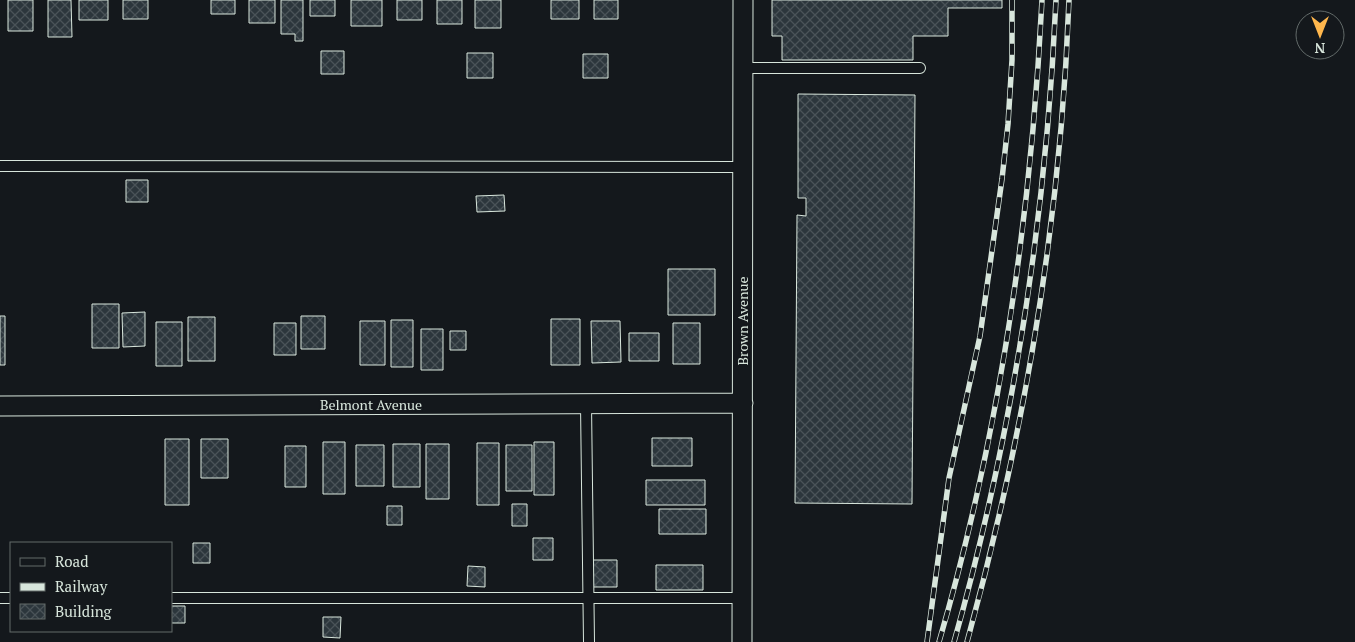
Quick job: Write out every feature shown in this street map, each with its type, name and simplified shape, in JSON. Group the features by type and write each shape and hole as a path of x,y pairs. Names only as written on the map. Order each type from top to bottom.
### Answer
{"street":[{"name":"Brown Avenue","path":"742,642 744,0"},
{"name":"Belmont Avenue","path":"0,406 742,403"}],"lane":[{"path":"743,68 920,68"},
{"path":"0,166 743,167"},
{"path":"586,404 589,642"},
{"path":"172,598 742,598"}],"building":[{"path":"8,0 33,0 33,31 8,31"},
{"path":"48,0 71,0 72,37 48,37"},
{"path":"79,0 108,0 108,20 79,20"},
{"path":"123,0 148,0 148,19 123,19"},
{"path":"211,0 235,0 235,14 211,14"},
{"path":"249,0 275,0 275,23 249,23"},
{"path":"281,0 303,0 303,41 295,41 295,34 281,34"},
{"path":"310,0 335,0 335,16 310,16"},
{"path":"351,0 382,0 382,26 351,26"},
{"path":"397,0 422,0 422,20 397,20"},
{"path":"437,0 462,0 462,24 437,24"},
{"path":"475,0 501,0 501,28 475,28"},
{"path":"551,0 579,0 579,19 551,19"},
{"path":"594,0 618,0 618,19 594,19"},
{"path":"772,0 1002,0 1002,8 948,8 948,36 913,36 913,60 782,60 782,36 772,36"},
{"path":"321,51 344,51 344,74 321,74"},
{"path":"467,53 493,53 493,78 467,78"},
{"path":"583,54 608,54 608,78 583,78"},
{"path":"798,94 915,95 912,504 795,503 797,215 806,216 806,198 798,198"},
{"path":"126,180 148,180 148,202 126,202"},
{"path":"504,195 505,211 477,212 476,196"},
{"path":"668,269 715,269 715,315 668,315"},
{"path":"92,304 119,304 119,348 92,348"},
{"path":"145,312 145,346 123,347 122,313"},
{"path":"0,316 5,316 5,365 0,365"},
{"path":"301,316 325,316 325,349 301,349"},
{"path":"188,317 215,317 215,361 188,361"},
{"path":"551,319 580,319 580,365 551,365"},
{"path":"391,320 413,320 413,367 391,367"},
{"path":"360,321 385,321 385,365 360,365"},
{"path":"591,321 620,321 621,362 592,363"},
{"path":"156,322 182,322 182,366 156,366"},
{"path":"274,323 296,323 296,355 274,355"},
{"path":"673,323 700,323 700,364 673,364"},
{"path":"421,329 443,329 443,370 421,370"},
{"path":"450,331 466,331 466,350 450,350"},
{"path":"629,333 659,333 659,361 629,361"},
{"path":"652,438 692,438 692,466 652,466"},
{"path":"165,439 189,439 189,505 165,505"},
{"path":"201,439 228,439 228,478 201,478"},
{"path":"323,442 345,442 345,494 323,494"},
{"path":"534,442 554,442 554,495 534,495"},
{"path":"477,443 499,443 499,505 477,505"},
{"path":"393,444 420,444 420,487 393,487"},
{"path":"426,444 449,444 449,499 426,499"},
{"path":"356,445 384,445 384,486 356,486"},
{"path":"506,445 532,445 532,491 506,491"},
{"path":"285,446 306,446 306,487 285,487"},
{"path":"646,480 705,480 705,505 646,505"},
{"path":"512,504 527,504 527,526 512,526"},
{"path":"387,506 402,506 402,525 387,525"},
{"path":"659,509 706,509 706,534 659,534"},
{"path":"533,538 553,538 553,560 533,560"},
{"path":"193,543 210,543 210,563 193,563"},
{"path":"590,560 617,560 617,587 590,587"},
{"path":"656,565 703,565 703,590 656,590"},
{"path":"468,566 485,567 485,587 467,586"},
{"path":"172,606 185,606 185,623 172,623"},
{"path":"323,617 341,617 340,638 323,637"}],"railway":[{"path":"927,642 949,478 980,336 1002,179 1012,60 1012,0"},
{"path":"939,642 979,484 1009,324 1030,162 1042,0"},
{"path":"954,642 993,484 1010,404 1023,324 1044,162 1056,0"},
{"path":"967,642 1006,484 1037,324 1058,162 1069,0"}]}
